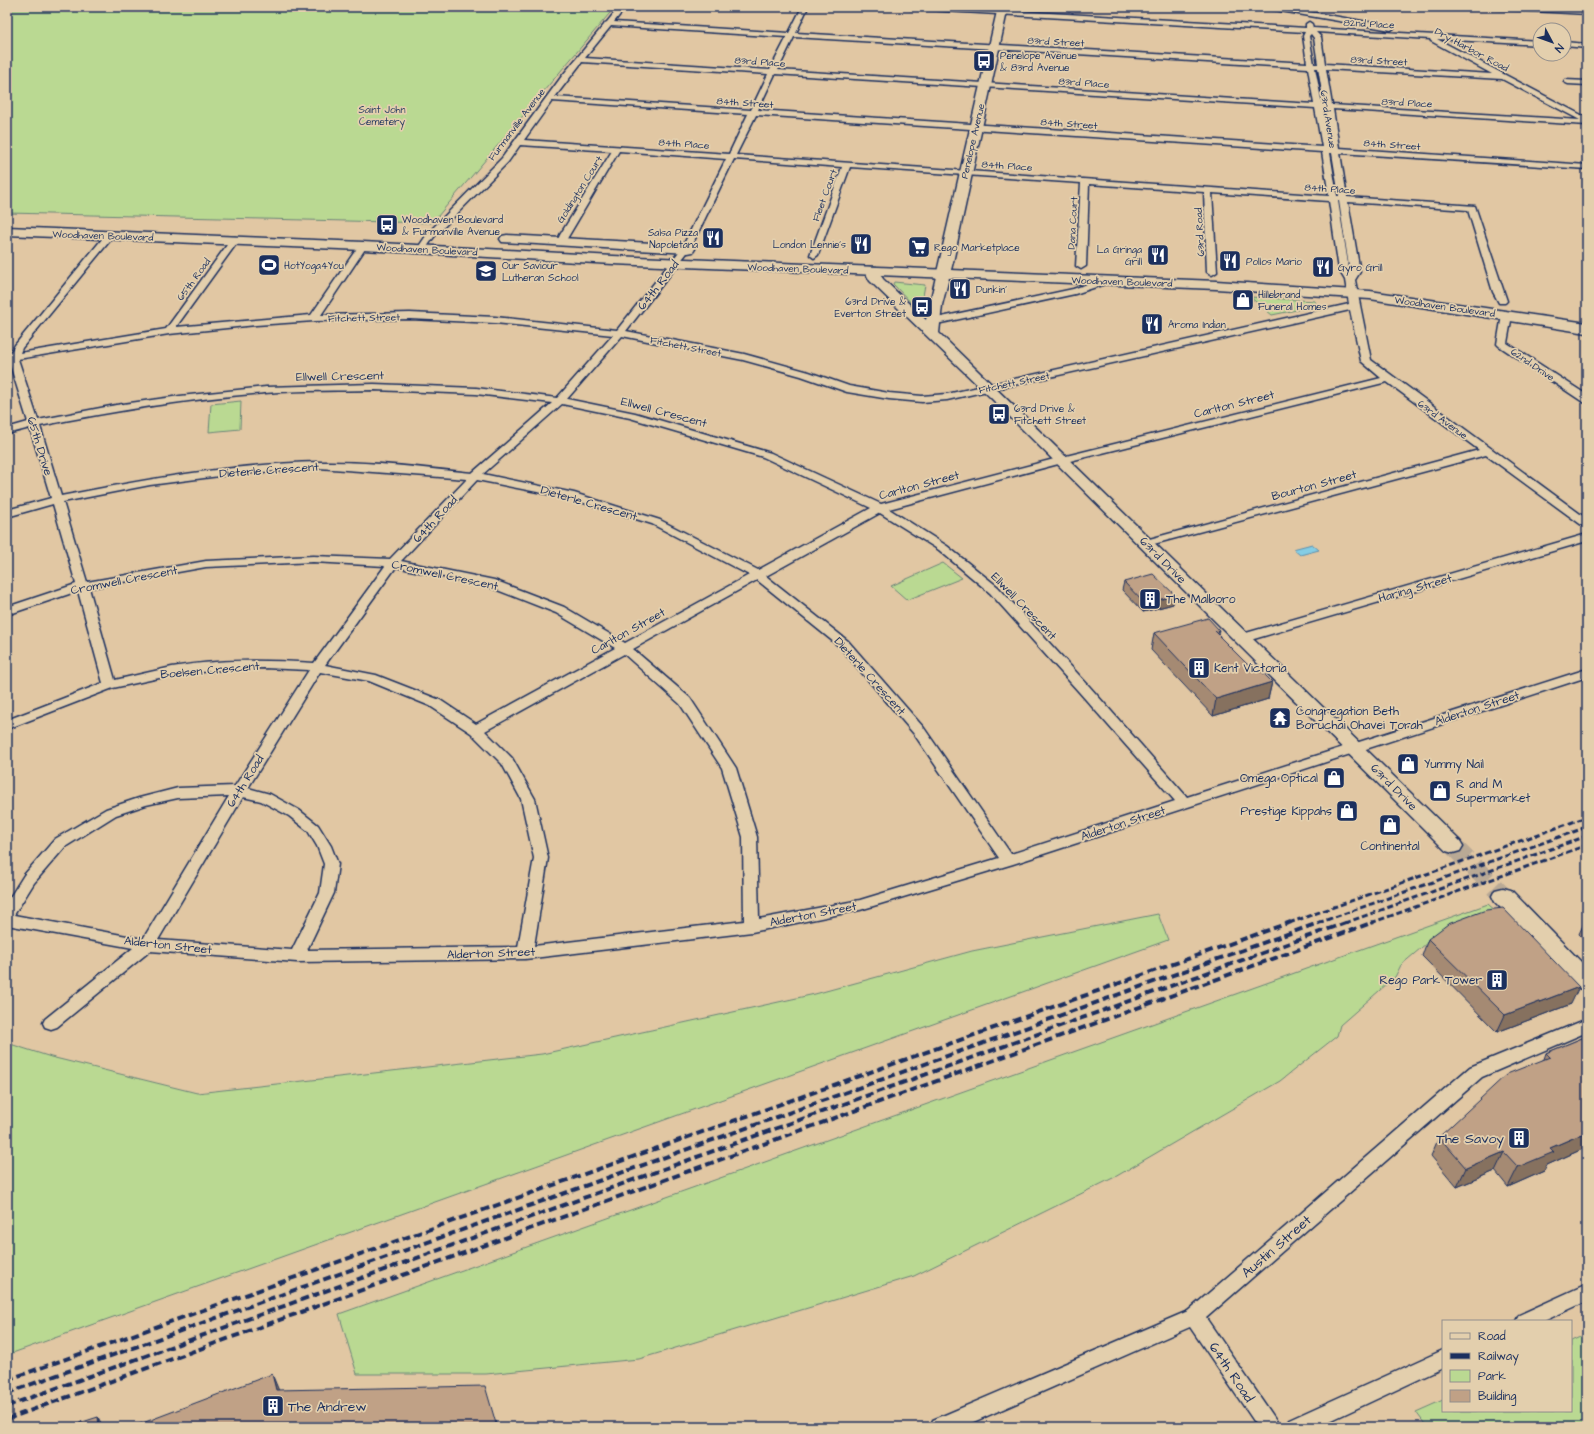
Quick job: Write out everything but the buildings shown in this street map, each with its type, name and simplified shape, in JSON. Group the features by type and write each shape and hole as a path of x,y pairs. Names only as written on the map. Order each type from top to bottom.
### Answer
{"main road":[{"name":"Woodhaven Boulevard","path":"7,219 198,226"},
{"name":"Woodhaven Boulevard","path":"7,231 110,236 234,231 363,246 870,270 1081,266 1212,272 1587,328"},
{"name":"Woodhaven Boulevard","path":"414,235 450,236"},
{"name":"Woodhaven Boulevard","path":"490,238 705,250"},
{"name":"Woodhaven Boulevard","path":"782,254 814,255 945,268 1108,280 1502,301 1587,314"}],"street":[{"name":"Furmanville Avenue","path":"420,248 505,160 579,60 607,24 623,7"},
{"name":"64th Road","path":"51,1023 147,945 238,791 317,667 393,563 475,476 560,401 620,333 686,249 805,7"},
{"name":"82nd Place","path":"910,7 1003,10 1532,43"},
{"name":"Dry Harbor Road","path":"1270,7 1307,10 1426,36 1587,122"},
{"path":"1494,7 1587,12"},
{"name":"Penelope Avenue","path":"945,268 975,127 1003,10"},
{"name":"63rd Avenue","path":"1307,10 1310,30 1317,37 1327,107 1332,199 1344,270 1352,293 1366,361 1389,380 1587,524"},
{"name":"83rd Street","path":"607,24 1504,77"},
{"name":"63rd Avenue","path":"1310,30 1306,36 1317,106 1343,200 1355,272 1352,293"},
{"path":"1572,45 1587,46"},
{"name":"83rd Place","path":"579,60 1587,122"},
{"path":"1568,82 1587,83"},
{"name":"84th Street","path":"549,99 1587,168"},
{"name":"84th Place","path":"517,142 1472,208 1502,301"},
{"name":"Goldington Court","path":"561,242 566,231 617,149"},
{"name":"Fleet Court","path":"814,255 847,165"},
{"name":"Dana Court","path":"1081,266 1085,182"},
{"name":"63rd Road","path":"1208,190 1212,272"},
{"name":"65th Road","path":"169,331 234,231"},
{"path":"10,358 110,236"},
{"path":"314,318 363,246"},
{"path":"945,268 932,328 1075,291 1108,280"},
{"name":"63rd Drive","path":"870,270 877,281 932,328 988,387 1453,846"},
{"name":"Fitchett Street","path":"10,358 169,331 314,318 410,316 495,320 620,333 744,357 805,374 847,389 889,396 922,399 947,397 988,387 1352,293"},
{"name":"62nd Drive","path":"1507,315 1502,344 1587,400"},
{"name":"65th Drive","path":"10,358 15,367 34,424 83,586 110,685"},
{"name":"Carlton Street","path":"476,730 880,508 1062,460 1389,380"},
{"name":"Ellwell Crescent","path":"7,431 34,424 116,408 180,399 266,390 374,387 476,391 560,401 631,416 695,433 767,455 880,508 943,548 994,590 1084,689 1184,803"},
{"name":"Bourton Street","path":"1146,543 1488,451"},
{"name":"Dieterle Crescent","path":"7,514 56,500 150,482 235,471 319,465 475,476 570,495 656,522 758,575 844,644 919,731 1008,860"},
{"name":"Haring Street","path":"1243,638 1587,537"},
{"name":"Cromwell Crescent","path":"7,611 83,586 206,564 313,559 393,563 490,583 560,610 624,648 686,701 729,768 750,837 752,926"},
{"name":"Boelsen Crescent","path":"7,725 110,685 173,671 230,665 271,664 317,667 372,678 435,703 476,730 507,761 528,799 541,858 525,953"},
{"name":"Alderton Street","path":"7,919 147,945 297,956 525,953 752,926 860,905 1008,860 1587,673"},
{"path":"7,914 29,879 60,843 111,812 178,794 238,791 265,797 294,813 313,828 324,846 331,864 327,893 297,956"},
{"path":"1503,896 1587,982"},
{"name":"Austin Street","path":"940,1427 1194,1317 1476,1072 1587,1025"},
{"path":"1527,1320 1587,1292"},
{"name":"64th Road","path":"1194,1317 1269,1427"},
{"path":"1296,1427 1442,1359"}],"green space":[{"name":"Saint John Cemetery","path":"7,7 615,7 432,223 7,213"},
{"path":"894,282 925,285 920,312 893,284"},
{"path":"1250,297 1315,301 1316,306 1272,315"},
{"path":"241,401 240,429 209,432 211,404"},
{"path":"943,563 962,578 907,600 891,586"},
{"path":"1488,904 1498,913 1440,932 1401,965 1395,977 1340,1025 1337,1036 1280,1081 1115,1177 914,1276 639,1359 486,1374 357,1374 339,1314"},
{"path":"1158,914 1168,940 7,1355 7,1043 51,1057 197,1093 542,1054 815,994 972,951"},
{"path":"1587,1334 1587,1427 1427,1427 1416,1412 1442,1400 1442,1412 1572,1412 1572,1341"}],"water":[{"path":"1312,544 1319,550 1300,555 1293,549"}],"tunnel":[{"path":"1453,846 1503,896"}],"railway":[{"path":"1289,923 1587,817"},
{"path":"1318,923 1587,827"},
{"path":"1345,923 1587,836"},
{"path":"1371,923 1587,845"},
{"path":"7,1380 1291,922"},
{"path":"7,1393 1321,922"},
{"path":"7,1406 1348,922"},
{"path":"7,1419 1374,922"}],"place":[{"name":"Penelope Avenue & 83rd Avenue","path":"984,61"},
{"name":"Woodhaven Boulevard & Furmanville Avenue","path":"387,225"},
{"name":"Salsa Pizza Napoletana","path":"713,238"},
{"name":"London Lennie's","path":"861,244"},
{"name":"Rego Marketplace","path":"919,247"},
{"name":"La Gringa Grill","path":"1158,255"},
{"name":"Pollos Mario","path":"1230,261"},
{"name":"HotYoga4You","path":"269,265"},
{"name":"Gyro Grill","path":"1323,267"},
{"name":"Our Saviour Lutheran School","path":"486,271"},
{"name":"Dunkin'","path":"960,289"},
{"name":"Hillebrand Funeral Homes","path":"1243,300"},
{"name":"63rd Drive & Everton Street","path":"922,307"},
{"name":"Aroma Indian","path":"1152,324"},
{"name":"63rd Drive & Fitchett Street","path":"999,414"},
{"name":"The Malboro","path":"1150,599"},
{"name":"Kent Victoria","path":"1199,668"},
{"name":"Congregation Beth Boruchai Ohavei Torah","path":"1280,718"},
{"name":"Yummy Nail","path":"1408,764"},
{"name":"Omega Optical","path":"1334,778"},
{"name":"R and M Supermarket","path":"1440,791"},
{"name":"Prestige Kippahs","path":"1347,811"},
{"name":"Continental","path":"1390,825"},
{"name":"Rego Park Tower","path":"1497,980"},
{"name":"The Savoy","path":"1519,1138"},
{"name":"The Andrew","path":"273,1406"}]}
